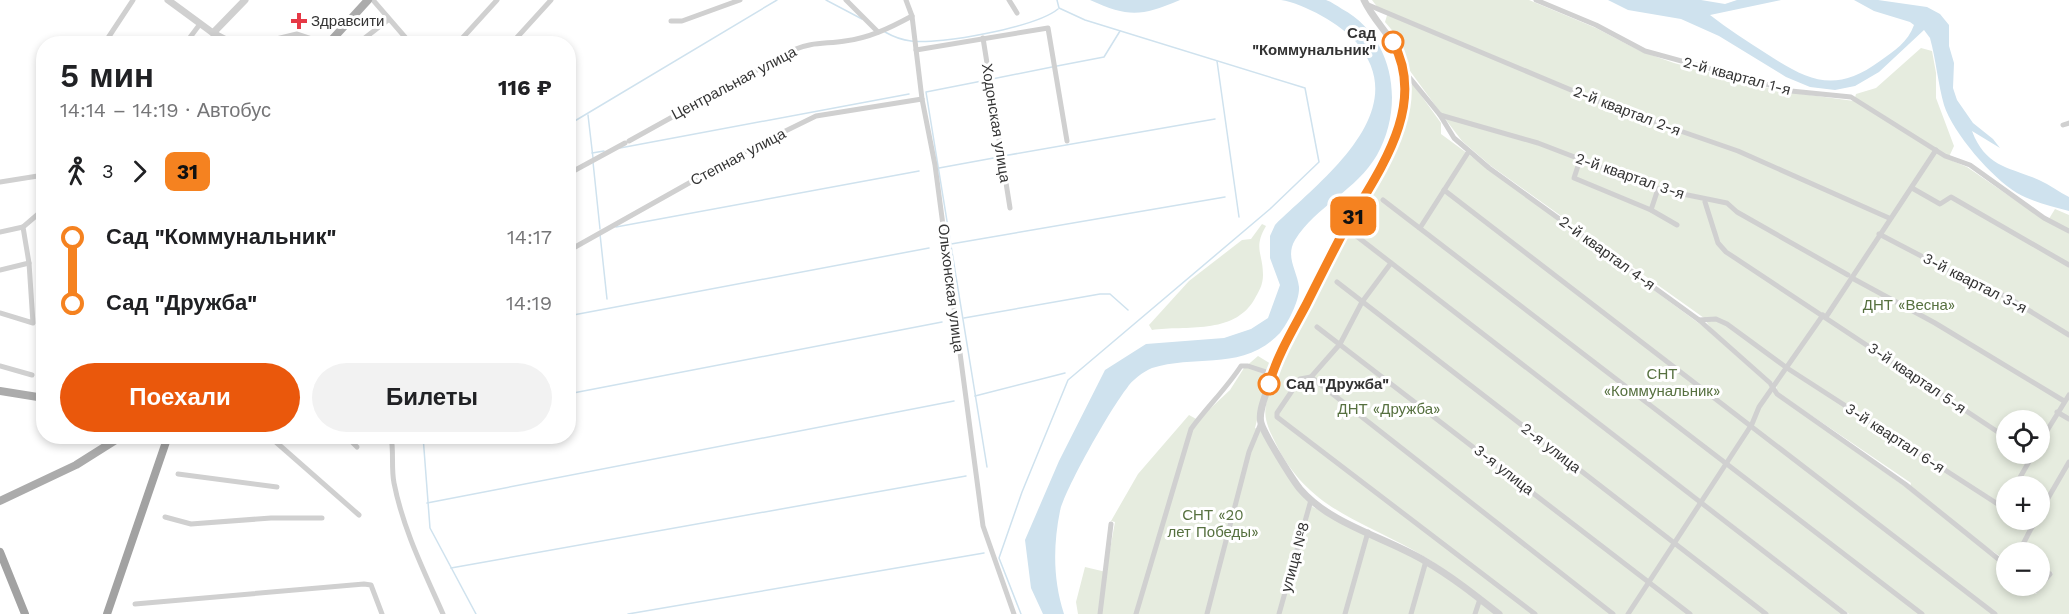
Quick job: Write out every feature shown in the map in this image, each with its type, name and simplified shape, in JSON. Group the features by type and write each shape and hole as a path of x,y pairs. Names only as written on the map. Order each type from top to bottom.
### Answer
{"highway":[{"path":"107,614 165,444"},
{"path":"0,552 24,612"}],"main road":[{"path":"334,36 370,0"},
{"path":"0,391 36,397"},
{"path":"0,501 76,465 109,444"}],"street":[{"path":"109,36 133,0"},
{"path":"168,0 216,36"},
{"path":"213,33 244,0"},
{"path":"370,0 403,36"},
{"path":"465,36 497,0"},
{"path":"518,36 552,0"},
{"path":"671,21 682,21 740,0"},
{"path":"846,0 878,32"},
{"name":"Ольхонская улица","path":"906,0 912,16 922,99 935,165 983,526 1014,614"},
{"path":"1009,0 1017,12"},
{"name":"2-й квартал 1-я","path":"1536,0 1596,25 1645,51 1791,91 1851,97 1936,150 1970,165 2044,218 2069,231"},
{"path":"1207,614 1249,452 1261,423 1272,374 1346,228 1385,163 1401,117 1406,89 1405,72 1391,38 1365,2"},
{"name":"2-й квартал 2-я","path":"1365,2 1614,108 1738,151 1889,218"},
{"name":"Центральная улица","path":"576,170 805,45 844,42 878,32 912,16"},
{"path":"367,36 388,20"},
{"path":"191,36 200,24"},
{"path":"916,50 1044,27 1049,30 1067,141"},
{"name":"Ходонская улица","path":"982,38 1010,208"},
{"path":"1405,72 1415,81 1440,115"},
{"name":"Степная улица","path":"576,247 745,152 816,116 922,99"},
{"name":"2-й квартал 4-я","path":"1440,115 1454,138 1469,151 1699,320 1716,319 1727,324 1787,369"},
{"name":"2-й квартал 3-я","path":"1440,115 1538,142 1658,189 1727,203 1737,212 1935,323 2064,401"},
{"path":"1628,614 1647,581 1752,424 1772,387 1825,316 1936,150"},
{"path":"1420,228 1469,151"},
{"name":"2-й квартал 3-я","path":"1580,160 1574,178 1652,210 1677,225"},
{"path":"0,182 36,176"},
{"path":"1912,188 1940,204 1951,197 2069,266"},
{"path":"1652,210 1658,189"},
{"path":"1444,190 1752,424 1995,614"},
{"path":"1383,200 1922,614"},
{"path":"1705,202 1718,243 1726,252 1825,316"},
{"path":"0,232 23,227 36,216"},
{"path":"0,313 33,324 30,263 23,227"},
{"path":"1346,228 1845,614"},
{"name":"3-й квартал 3-я","path":"1879,234 1948,270 2007,297 2069,335"},
{"path":"0,270 30,263"},
{"path":"1391,263 1362,302 1340,344 1311,377 1300,379 1277,413 1277,417 1535,614"},
{"name":"2-я улица","path":"1337,282 1766,614"},
{"name":"3-й квартал 5-я","path":"1825,316 1996,431"},
{"path":"1699,320 1778,394 1905,484 1996,557"},
{"name":"3-я улица","path":"1317,327 1690,614"},
{"path":"0,366 32,375"},
{"path":"1136,614 1191,429 1206,409 1227,388 1241,366 1272,374"},
{"name":"3-й квартал 6-я","path":"1787,369 1996,502"},
{"path":"1311,377 1612,614"},
{"path":"2050,424 2069,396"},
{"path":"2057,412 2069,419"},
{"path":"1261,423 1285,468 1311,500 1426,561 1499,614"},
{"path":"278,444 359,515"},
{"path":"354,444 357,447"},
{"path":"391,444 393,481 412,546 443,614"},
{"path":"2050,495 2069,462"},
{"path":"178,474 277,487"},
{"name":"улица №8","path":"1280,614 1311,500"},
{"path":"165,517 191,524 271,518 322,518"},
{"path":"1100,614 1111,524"},
{"path":"1345,614 1368,532"},
{"path":"1411,614 1426,561"},
{"path":"135,604 364,584 371,585 382,614"},
{"path":"1475,614 1480,599"}],"green space":[{"name":"ДНТ «Весна»","path":"1372,0 1529,0 1596,28 1640,51 1674,63 1780,91 1854,101 1856,94 1876,88 1921,48 1932,51 1936,73 1936,98 1954,146 1948,159 1967,167 2047,222 2055,209 2069,215 2069,614 1849,614 1350,229 1389,164 1403,121 1410,86 1415,81 1415,87 1441,123 1441,134 1704,327 1769,385 1777,396 1904,486 1996,559 1996,596 2050,596 2050,577 2053,573 2050,573 2050,542 1996,542 1996,553 1969,535 1910,487 1911,483 1777,392 1776,385 1727,346 1704,318 1491,166 1462,141 1410,71 1396,35 1385,22 1388,12 1378,8"},
{"path":"1262,224 1266,226 1259,245 1263,267 1262,282 1254,300 1245,311 1221,324 1152,330 1149,325 1189,281 1242,240 1251,239"},
{"name":"ДНТ «Дружба»","path":"1348,232 1842,614 1502,614 1425,557 1335,509 1318,497 1288,465 1269,430 1265,410 1271,385 1289,341"},
{"name":"СНТ «20 лет Победы»","path":"1258,356 1271,364 1255,428 1264,432 1299,491 1313,507 1436,569 1495,614 1078,614 1076,602 1085,567 1106,572 1115,522 1111,521 1138,474 1189,415 1198,420 1230,390 1244,368"}],"water":[{"path":"1090,0 1180,0 1145,12 1135,13 1115,10"},
{"path":"1281,0 1326,0 1360,21 1373,37 1383,54 1390,74 1391,115 1386,136 1369,167 1314,217 1295,240 1291,258 1299,292 1293,311 1280,333 1266,345 1251,353 1235,358 1185,362 1152,368 1129,385 1090,448 1064,500 1058,524 1055,563 1064,614 1043,614 1031,588 1025,540 1059,461 1105,370 1146,344 1224,338 1251,329 1268,318 1280,285 1270,258 1270,236 1275,225 1337,166 1369,118 1375,93 1372,68 1356,42 1350,35 1322,16 1300,5"},
{"path":"1608,0 1701,0 1725,4 1737,0 1781,0 1710,15 1782,63 1809,77 1822,80 1849,78 1864,71 1895,50 1914,25 1874,11 1854,0 1878,0 1927,7 1940,14 1949,25 1949,46 1954,63 1953,88 1957,100 1973,123 1993,139 2000,148 1972,131 1984,152 2009,169 2039,180 2069,197 2069,211 2017,193 1996,177 1964,141 1944,105 1930,38 1924,30 1879,72 1855,86 1835,90 1810,87 1786,77 1719,36 1681,19 1628,10"}],"waterway":[{"path":"576,120 777,0"},
{"path":"826,0 862,19"},
{"path":"1021,614 999,558 1022,492 1068,380 1270,209 1319,162 1305,88 1085,20 1059,8 1057,0"},
{"path":"885,32 911,41 943,40 1009,28 1047,16 1058,9"},
{"path":"1057,66 1104,57 1120,31"},
{"path":"1217,61 1239,217"},
{"path":"992,79 1052,67"},
{"path":"987,80 926,92 987,467"},
{"path":"620,148 909,94"},
{"path":"588,115 593,158"},
{"path":"1003,156 1215,119"},
{"path":"592,153 604,151"},
{"path":"939,168 999,157"},
{"path":"593,162 600,229"},
{"path":"616,227 919,171"},
{"path":"951,244 1225,197"},
{"path":"600,234 607,299"},
{"path":"576,314 929,248"},
{"path":"964,318 1100,294 1110,294 1128,310"},
{"path":"576,392 942,322"},
{"path":"975,396 1065,373"},
{"path":"427,503 954,401"},
{"path":"424,444 430,528 476,614"},
{"path":"451,568 966,476"},
{"path":"628,614 984,553"}],"bus line":[{"name":"31","path":"1269,384 1278,359 1346,228 1385,163 1395,138 1406,89 1405,72 1393,42"}],"place":[{"name":"Здравсити","path":"299,21"},
{"name":"Сад \"Коммунальник\"","path":"1393,42"},
{"name":"Сад \"Дружба\"","path":"1269,384"}],"park label":[{"name":"СНТ «Коммунальник»","path":"1662,382"}]}
